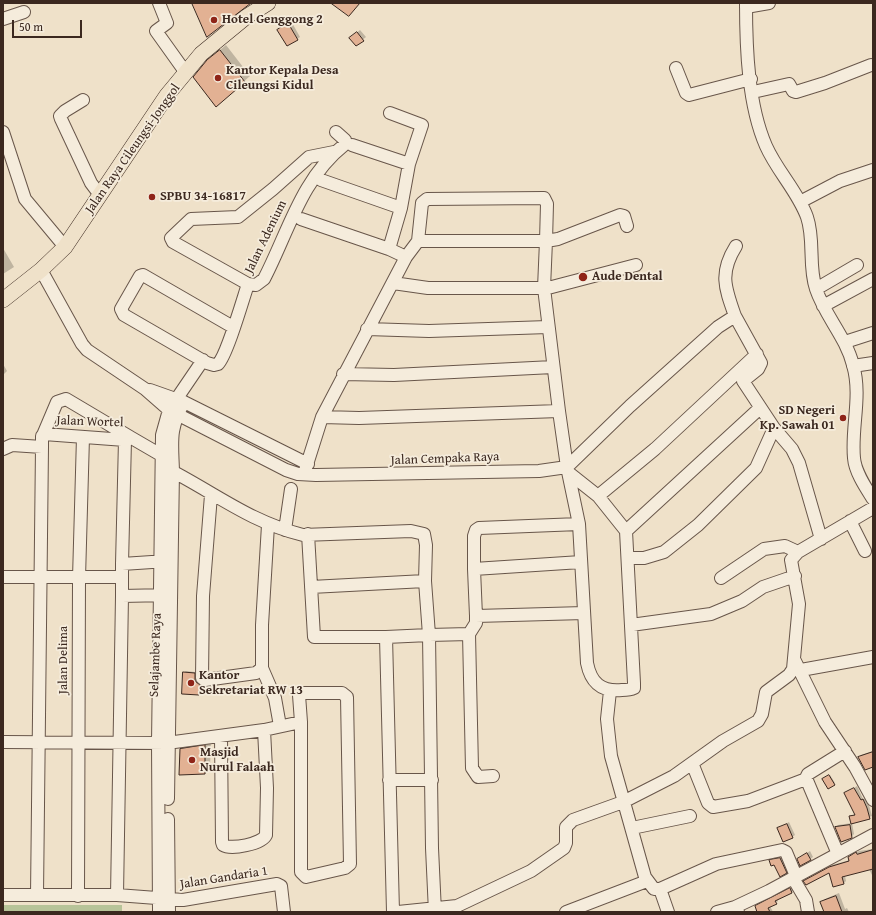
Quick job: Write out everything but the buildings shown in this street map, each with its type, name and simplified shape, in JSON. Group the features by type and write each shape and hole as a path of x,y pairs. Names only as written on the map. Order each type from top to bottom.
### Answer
{"main road":[{"name":"Jalan Raya Cileungsi-Jonggol","path":"3,300 41,270 65,247 167,95 201,54 246,17 268,3"}],"street":[{"path":"159,3 167,23 156,31 186,73"},
{"path":"769,3 746,5 752,92 757,121 766,146 800,202 809,226 812,276 816,289 823,306 845,342 853,366 858,402 854,460 873,499"},
{"path":"3,19 24,12"},
{"path":"752,92 789,84 793,92 796,92 825,83 871,65"},
{"path":"676,68 686,93 689,94 751,79"},
{"path":"83,100 65,111 60,116 92,183 100,195"},
{"path":"300,468 322,417 343,374 393,283 401,208 408,164 422,125 390,113"},
{"path":"3,132 25,199 65,247"},
{"name":"Jalan Adenium","path":"203,360 214,365 221,362 248,284 256,286 264,280 301,196 319,169 334,152 344,145 345,141 336,132"},
{"path":"352,146 408,164"},
{"path":"248,284 173,242 171,238 191,220 232,218 240,216 309,157 334,152"},
{"path":"800,202 840,181 873,170"},
{"path":"321,180 401,208"},
{"path":"418,241 422,203 427,199 544,198 547,204 551,240 548,327 568,470 579,524 588,669 596,683 610,691 630,690 634,688 626,531 598,496 568,470"},
{"path":"301,220 397,253 418,241 551,240 620,215 624,216 627,226"},
{"path":"736,246 729,258 725,279 735,316 761,363 760,367 743,381 774,428 792,449 800,464 820,539"},
{"path":"393,283 428,288 550,288 636,265"},
{"path":"816,289 857,265"},
{"path":"41,270 84,348 145,389 173,412 300,468"},
{"path":"203,360 122,312 121,309 140,276 146,276 233,327"},
{"path":"823,306 873,279"},
{"path":"568,470 630,406 718,326 735,316"},
{"path":"367,329 451,331 548,327"},
{"path":"845,342 873,333"},
{"path":"598,496 655,449 757,354"},
{"name":"Selajambe Raya","path":"170,912 164,898 163,743 166,561 173,471 173,412 203,360"},
{"path":"853,366 873,362"},
{"path":"343,374 394,375 553,367"},
{"path":"145,389 180,400 300,468"},
{"path":"37,895 42,441 57,402 66,399 127,439 122,564 117,895"},
{"path":"626,531 760,408"},
{"path":"322,417 375,418 559,411"},
{"path":"122,564 166,561 162,435 173,412"},
{"path":"628,558 644,558 664,552 698,525 756,468 774,428"},
{"name":"Jalan Wortel","path":"3,449 12,445 83,437 127,439 162,460 173,471 211,495 268,525 298,533 421,532 425,537 426,546 426,581"},
{"name":"Jalan Delima","path":"78,896 79,578 83,437"},
{"name":"Jalan Cempaka Raya","path":"300,468 323,476 568,470"},
{"path":"290,489 298,533 311,587 313,634 315,638 469,634"},
{"path":"211,495 203,596 202,678 206,680 256,673 262,668"},
{"path":"873,508 798,552 791,560 799,604 798,666 825,722 845,751 873,800"},
{"path":"850,521 865,551"},
{"path":"493,776 478,777 472,768 469,634 476,623 474,536 476,530 479,528 579,524"},
{"path":"268,525 262,625 262,668 275,698 290,724 301,872 303,876 308,877 345,868 350,864 346,695 343,693 300,694 290,724"},
{"path":"722,578 764,549 785,546 798,552"},
{"path":"474,569 581,562"},
{"path":"631,625 711,614 742,601 763,587 795,576"},
{"path":"3,577 122,577"},
{"path":"311,587 426,581 429,635 435,910"},
{"path":"122,596 166,595"},
{"path":"476,616 584,613"},
{"path":"386,636 394,912"},
{"path":"398,912 435,910 457,906 531,871 564,848 566,843 566,827 573,820 623,802 674,776 723,741 758,721 762,714 766,692 789,675 793,669 798,666 873,657"},
{"path":"610,691 608,719 611,756 647,881 654,889 660,889 716,864 785,850 788,855 794,877 806,900 808,912"},
{"path":"3,742 120,741 163,743 264,730 290,724"},
{"path":"221,736 222,842 230,847 260,842 266,835 267,788 264,730"},
{"path":"692,763 708,803 713,807 748,801 806,779 808,774 845,751"},
{"path":"806,779 838,854"},
{"path":"389,780 432,780"},
{"path":"632,828 690,816"},
{"path":"717,912 736,909 873,835"},
{"path":"566,912 647,881"},
{"name":"Jalan Gandaria 1","path":"164,898 183,900 277,884 281,886 284,912"},
{"path":"660,889 668,912"},
{"path":"3,895 117,895 164,898 159,912"}],"green space":[{"path":"3,905 122,905 122,912 3,912"}],"place":[{"name":"Hotel Genggong 2","path":"214,20"},
{"name":"Kantor Kepala Desa Cileungsi Kidul","path":"218,78"},
{"name":"SPBU 34-16817","path":"152,197"},
{"name":"Aude Dental","path":"583,277"},
{"name":"SD Negeri Kp. Sawah 01","path":"843,418"},
{"name":"Kantor Sekretariat RW 13","path":"191,683"},
{"name":"Masjid Nurul Falaah","path":"192,760"}]}
